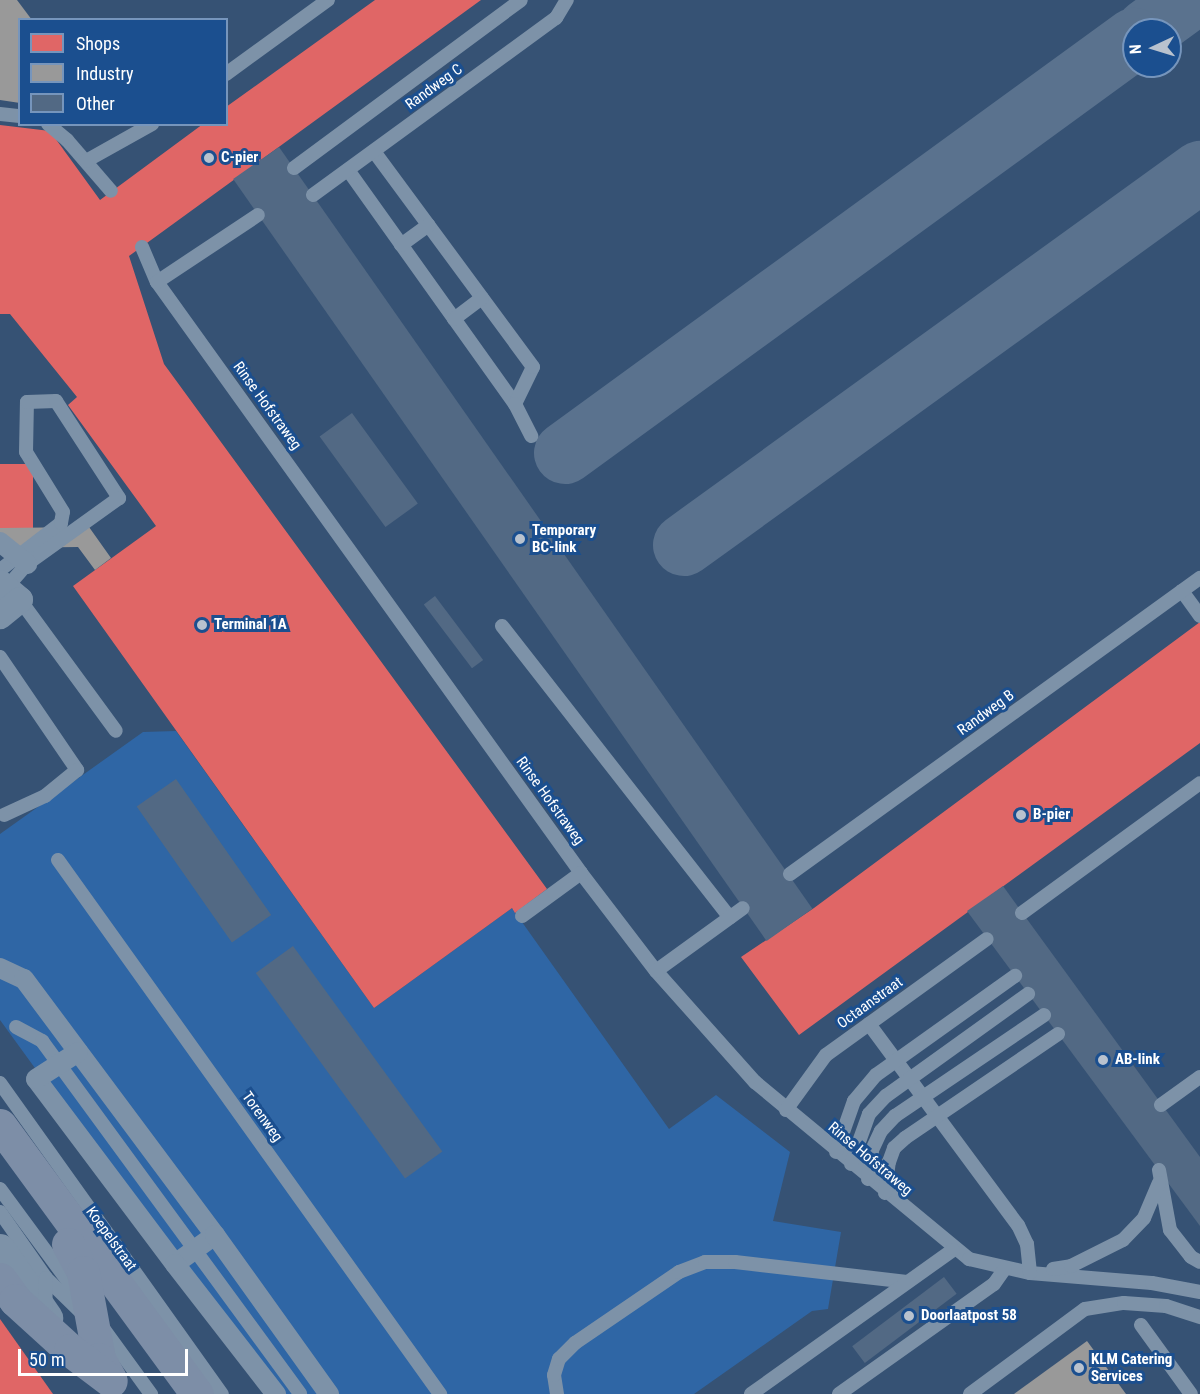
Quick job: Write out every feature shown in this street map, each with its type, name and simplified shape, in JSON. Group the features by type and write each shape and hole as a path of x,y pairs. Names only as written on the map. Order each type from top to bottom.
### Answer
{"main road":[{"path":"0,1125 197,1394"},
{"path":"0,1151 68,1244 83,1272 99,1359 111,1390"},
{"path":"0,1279 15,1300 111,1390"}],"street":[{"path":"0,542 23,560"},
{"path":"0,968 24,979 215,1235 329,1394"},
{"path":"78,1052 36,1078 175,1264 276,1394"},
{"name":"Koepelstraat","path":"0,1136 187,1394"},
{"path":"175,1264 215,1235"},
{"path":"0,1250 111,1390"}],"lane":[{"path":"228,73 328,0"},
{"name":"Randweg C","path":"294,168 521,0"},
{"name":"Randweg C","path":"313,195 556,18 567,0"},
{"path":"0,114 18,116"},
{"path":"50,126 86,161 111,192"},
{"path":"86,161 148,126"},
{"path":"374,151 533,366 515,404"},
{"path":"348,170 515,404 531,436"},
{"path":"157,282 258,215"},
{"path":"401,245 429,225"},
{"name":"Rinse Hofstraweg","path":"142,247 157,282 581,873 656,971 754,1082 953,1250 969,1259 1030,1273 1152,1283 1200,1292"},
{"path":"454,319 482,298"},
{"path":"5,591 23,560 61,523 63,512 27,452 27,402 56,401 119,498 23,560 5,591"},
{"name":"Randweg B","path":"790,874 1200,578"},
{"path":"5,591 116,730"},
{"path":"1182,591 1200,616"},
{"path":"502,626 730,918"},
{"path":"0,657 77,770 45,795 4,815"},
{"path":"1022,913 1200,783"},
{"name":"Torenweg","path":"58,860 440,1394"},
{"path":"522,916 581,873"},
{"path":"656,971 744,908"},
{"name":"Octaanstraat","path":"786,1110 826,1055 987,939"},
{"path":"836,1152 854,1101 876,1075 1015,976"},
{"path":"851,1164 869,1114 910,1079 1028,994"},
{"path":"868,1179 872,1150 881,1131 924,1097 1044,1015"},
{"path":"869,1024 1018,1225 1027,1244 1030,1273"},
{"path":"16,1027 42,1041 300,1394"},
{"path":"885,1193 894,1148 1058,1034"},
{"path":"1161,1105 1200,1077"},
{"name":"Koepelstraat","path":"0,1083 222,1394"},
{"name":"Rinse Hofstraweg","path":"1030,1273 1071,1266 1123,1240 1144,1218 1159,1177 1170,1230 1191,1257 1200,1262"},
{"path":"0,1189 151,1394"},
{"path":"0,1212 46,1278 91,1322"},
{"path":"751,1394 953,1250"},
{"path":"557,1394 554,1375 559,1359 575,1342 679,1272 705,1262 735,1262 907,1282"},
{"path":"839,1394 994,1284 1005,1268"},
{"path":"45,1327 46,1278"},
{"path":"970,1394 1085,1309 1124,1303 1166,1306 1200,1317"},
{"path":"1141,1325 1191,1394"}],"shaded area":[{"path":"176,731 374,1008 512,908 669,1129 716,1095 790,1152 773,1221 841,1232 828,1309 812,1311 694,1394 272,1394 0,1020 0,834 143,732"}],"building: Shops":[{"path":"375,0 481,0 129,256 164,364 547,889 515,913 512,908 374,1008 73,586 156,526 68,405 77,397 10,314 0,314 0,125 50,131 100,200 200,126 228,126 228,106"},
{"path":"0,464 33,464 33,528 0,528"},
{"name":"B-pier","path":"1200,622 1200,743 799,1035 741,957 814,908"},
{"path":"0,1319 53,1394 0,1394"}],"building: Industry":[{"path":"0,0 17,0 30,18 18,18 18,103 0,100"},
{"path":"89,527 111,558 95,570 78,547 0,548 0,528"},
{"name":"KLM Catering Services","path":"1087,1341 1126,1394 1014,1394"}],"building: Other":[{"name":"Temporary BC-link","path":"279,147 812,909 767,941 233,179"},
{"path":"352,413 418,504 385,527 320,437"},
{"path":"435,596 483,660 472,668 424,604"},
{"path":"176,779 271,915 232,943 137,807"},
{"name":"AB-link","path":"1003,886 1200,1157 1200,1226 967,911"},
{"path":"293,946 442,1151 405,1179 256,973"},
{"name":"Doorlaatpost 58","path":"944,1277 957,1294 865,1363 852,1346"}],"taxiway":[{"path":"1163,18 1188,0"},
{"path":"565,453 1122,48"},
{"path":"684,545 1200,172"}],"place":[{"name":"C-pier","path":"209,158"},
{"name":"Temporary BC-link","path":"520,539"},
{"name":"Terminal 1A","path":"202,625"},
{"name":"B-pier","path":"1021,815"},
{"name":"AB-link","path":"1103,1060"},
{"name":"Doorlaatpost 58","path":"909,1316"},
{"name":"KLM Catering Services","path":"1079,1368"}]}
